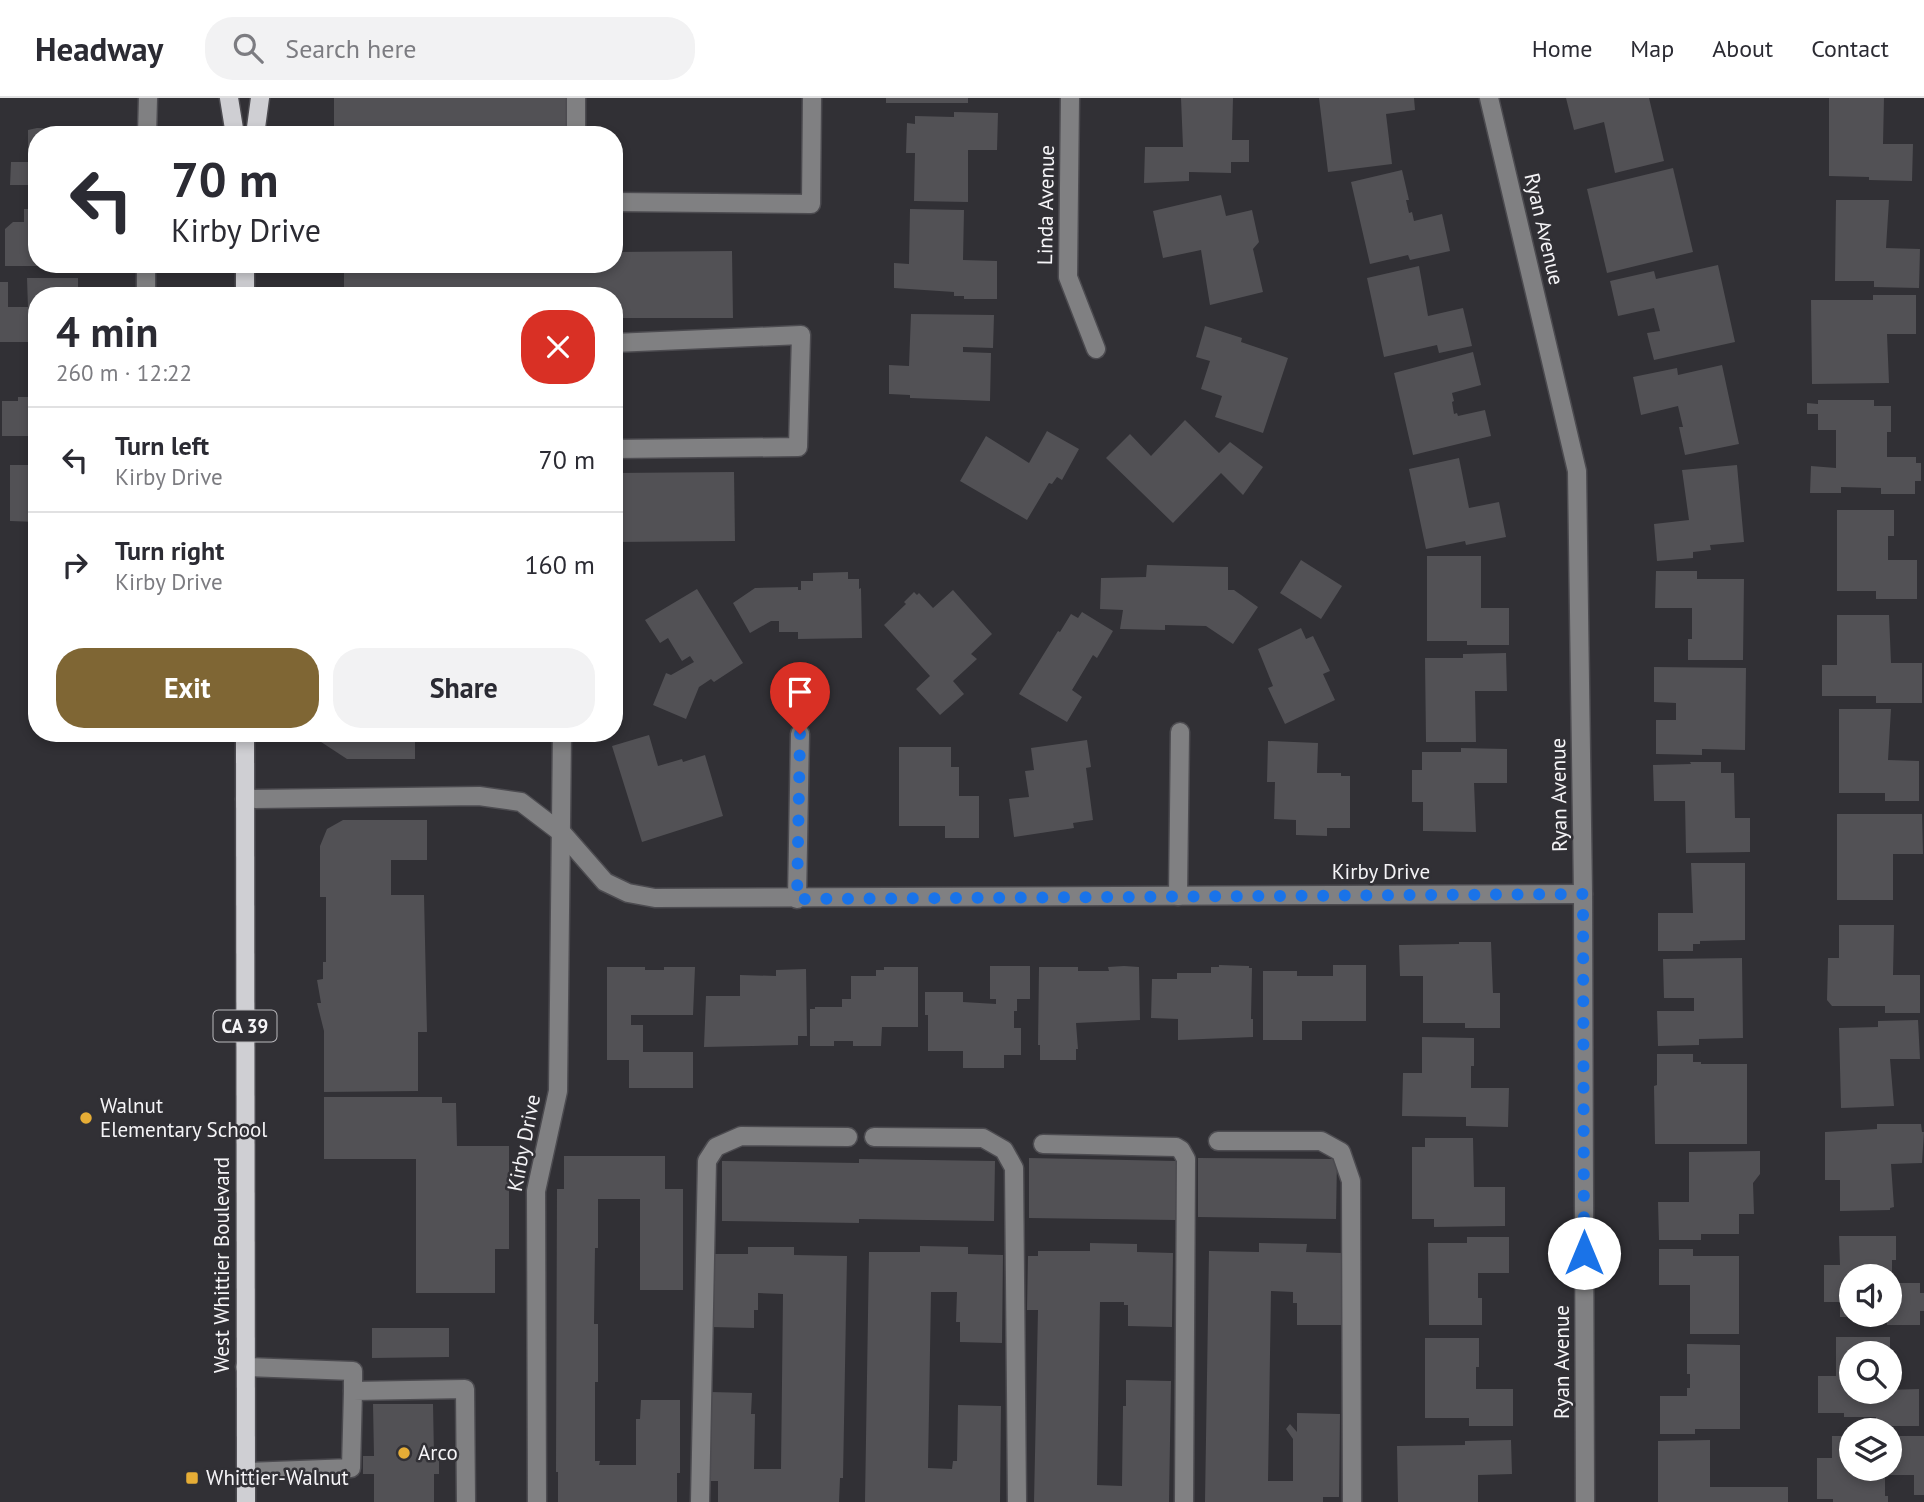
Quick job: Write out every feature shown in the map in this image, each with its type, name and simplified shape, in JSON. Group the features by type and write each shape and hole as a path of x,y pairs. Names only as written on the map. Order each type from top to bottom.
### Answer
{"main road":[{"path":"229,98 234,126"},
{"path":"256,126 260,98"},
{"name":"West Whittier Boulevard","path":"245,742 246,1502"}],"street":[{"path":"147,126 148,98"},
{"path":"576,98 576,126"},
{"path":"623,202 811,204 812,98"},
{"name":"Linda Avenue","path":"1070,98 1068,277 1096,349"},
{"name":"Ryan Avenue","path":"1489,98 1577,471 1583,894 1586,1502"},
{"path":"623,343 801,335 798,447 623,449"},
{"path":"1178,896 1180,732"},
{"path":"797,899 800,734"},
{"name":"Kirby Drive","path":"537,1502 536,1191 558,1090 562,742"},
{"name":"Kirby Drive","path":"245,799 479,796 521,802 563,834 605,882 628,893 655,898 1583,894"},
{"path":"700,1502 707,1161 716,1147 741,1136 848,1137"},
{"path":"874,1137 983,1138 1004,1150 1014,1168 1017,1502"},
{"path":"1218,1141 1321,1141 1341,1152 1351,1181 1352,1502"},
{"path":"1043,1144 1176,1147 1186,1158 1184,1502"},
{"path":"245,1367 353,1370 351,1468 246,1472"},
{"path":"353,1391 465,1390 466,1502"}],"building":[{"path":"334,98 574,98 574,126 334,126"},
{"path":"886,98 968,98 968,103 886,103"},
{"path":"1181,98 1233,98 1232,140 1249,140 1249,162 1231,162 1231,173 1189,172 1189,181 1144,183 1145,147 1183,147"},
{"path":"1319,98 1414,98 1415,110 1386,114 1392,164 1328,172"},
{"path":"1566,98 1649,98 1664,161 1615,173 1604,122 1574,130"},
{"path":"1829,98 1884,98 1883,144 1913,144 1912,181 1829,176"},
{"path":"954,112 998,113 997,150 968,150 968,202 914,201 915,153 906,153 907,123 915,124 915,116 954,117"},
{"path":"11,162 28,162 28,185 10,185"},
{"path":"1673,168 1693,252 1607,273 1587,189"},
{"path":"1402,170 1409,213 1412,212 1414,221 1442,214 1450,251 1410,260 1408,255 1370,264 1351,182"},
{"path":"1221,195 1226,216 1252,210 1259,242 1253,249 1263,292 1210,305 1201,250 1163,258 1153,211"},
{"path":"1836,200 1889,200 1886,248 1920,249 1919,288 1874,287 1874,281 1835,281"},
{"path":"24,209 28,209 28,266 5,266 5,229 13,222 24,222"},
{"path":"910,209 964,210 963,260 997,261 997,299 964,299 964,296 954,296 954,292 894,288 894,263 909,264"},
{"path":"732,251 733,318 623,318 623,287 344,287 344,273 623,273 623,252"},
{"path":"1718,265 1735,342 1654,360 1647,333 1660,331 1654,308 1618,316 1610,281 1654,271 1656,279"},
{"path":"1419,266 1428,316 1463,308 1472,346 1439,353 1437,345 1384,357 1367,278"},
{"path":"27,278 78,278 78,287 28,287 28,307"},
{"path":"0,282 8,282 8,307 28,307 28,342 0,342"},
{"path":"1873,295 1916,295 1916,334 1887,334 1889,383 1812,384 1811,300 1873,300"},
{"path":"911,314 994,315 993,348 963,347 963,352 991,353 990,401 910,398 910,395 889,394 889,365 909,366"},
{"path":"1205,326 1242,338 1241,342 1288,358 1263,433 1215,417 1222,396 1201,389 1210,361 1196,357"},
{"path":"1473,352 1481,385 1452,393 1454,414 1457,413 1458,416 1485,410 1491,436 1413,455 1394,373"},
{"path":"1722,365 1739,444 1685,455 1678,406 1641,415 1633,377 1677,368 1678,375"},
{"path":"18,397 28,397 28,436 2,436 2,401 18,401"},
{"path":"1818,400 1874,400 1874,406 1891,406 1887,457 1916,457 1916,463 1921,463 1921,481 1915,481 1915,494 1881,494 1881,488 1841,487 1841,493 1810,493 1811,466 1836,468 1836,430 1818,430 1818,414 1807,414 1807,403 1818,404"},
{"path":"1185,420 1219,453 1230,442 1263,467 1243,495 1221,473 1173,523 1106,458 1130,434 1151,456"},
{"path":"1047,431 1079,449 1062,480 1057,477 1052,484 1049,483 1027,520 960,481 986,436 1029,463"},
{"path":"1459,458 1469,508 1499,502 1506,537 1466,545 1465,541 1426,549 1409,469"},
{"path":"10,465 28,465 28,522 10,521"},
{"path":"1737,465 1744,542 1710,545 1711,550 1693,552 1693,558 1657,561 1654,524 1689,520 1682,470"},
{"path":"734,472 735,541 623,542 623,473"},
{"path":"1837,510 1894,510 1894,536 1888,536 1888,560 1917,560 1917,599 1876,599 1876,591 1837,591"},
{"path":"1427,556 1481,556 1481,608 1509,608 1509,645 1427,641"},
{"path":"1301,560 1342,586 1321,619 1280,593"},
{"path":"1147,565 1228,567 1228,590 1234,590 1258,607 1233,644 1206,626 1165,625 1165,630 1120,629 1123,610 1100,609 1101,578 1146,577"},
{"path":"1656,571 1697,571 1697,579 1744,579 1743,660 1688,660 1688,639 1692,639 1692,608 1655,608"},
{"path":"848,572 848,579 859,579 859,589 861,588 862,638 798,639 798,632 779,632 779,621 771,621 750,633 733,603 755,588 798,587 798,590 801,590 801,581 813,581 813,573"},
{"path":"697,589 743,663 714,682 711,679 699,687 686,719 653,705 666,673 671,675 694,662 690,656 682,661 668,638 660,643 645,620"},
{"path":"953,590 992,634 971,654 977,659 953,681 964,694 940,715 916,689 930,676 884,625 906,604 904,602 914,592 917,595 919,593 933,608"},
{"path":"1082,612 1113,631 1097,658 1093,655 1072,690 1082,697 1067,722 1019,694 1071,614 1078,618"},
{"path":"1837,615 1889,615 1891,663 1922,663 1922,703 1876,703 1876,696 1822,696 1822,665 1837,665"},
{"path":"1301,628 1306,639 1313,636 1330,671 1323,674 1335,700 1285,724 1268,688 1273,686 1258,649"},
{"path":"1506,653 1507,691 1475,691 1476,742 1426,742 1425,658 1463,658 1463,654"},
{"path":"1654,667 1746,668 1745,750 1702,749 1702,755 1656,754 1656,720 1676,720 1676,703 1654,702"},
{"path":"1839,709 1891,709 1888,760 1919,761 1919,801 1885,801 1885,793 1839,793"},
{"path":"649,735 658,766 705,755 723,816 642,842 612,746"},
{"path":"1087,740 1091,767 1086,768 1093,820 1073,823 1074,828 1014,837 1009,799 1029,797 1025,771 1034,770 1031,748"},
{"path":"1268,741 1318,743 1317,773 1341,773 1341,776 1350,776 1350,828 1327,828 1327,836 1296,835 1296,820 1274,819 1275,782 1267,782"},
{"path":"321,742 415,742 415,759 347,759"},
{"path":"899,747 951,747 951,767 959,767 959,796 979,796 979,838 945,838 945,826 899,826"},
{"path":"1461,748 1507,749 1507,783 1474,783 1476,832 1423,831 1423,802 1412,802 1412,770 1422,770 1422,752 1461,752"},
{"path":"1690,762 1721,762 1721,773 1734,773 1735,818 1750,818 1750,852 1686,853 1685,801 1654,801 1653,765 1691,764"},
{"path":"1837,814 1922,814 1923,854 1893,854 1893,900 1837,900"},
{"path":"343,820 427,820 427,860 391,860 391,895 424,895 427,1032 418,1032 418,1091 324,1092 324,1031 317,1003 321,1003 317,980 323,979 323,962 326,962 326,897 320,897 320,846 327,829"},
{"path":"1691,863 1745,863 1745,940 1700,941 1700,944 1693,944 1693,951 1658,951 1658,913 1693,913"},
{"path":"1839,925 1894,925 1893,975 1920,975 1920,1013 1885,1013 1885,1006 1832,1006 1827,1000 1828,958 1839,958"},
{"path":"1491,942 1493,993 1500,993 1500,1028 1465,1028 1465,1023 1423,1023 1423,976 1400,976 1399,945"},
{"path":"1742,958 1743,1038 1699,1039 1699,1045 1658,1046 1657,1011 1694,1011 1694,998 1664,998 1663,959"},
{"path":"1219,965 1252,968 1253,1037 1178,1040 1178,1019 1151,1018 1152,979 1177,979 1177,973 1211,973 1211,967"},
{"path":"1333,965 1366,965 1366,1021 1302,1021 1302,1040 1263,1040 1263,971 1297,971 1297,976 1333,976"},
{"path":"990,966 1030,966 1030,999 1017,999 1017,1011 1014,1011 1014,1028 1021,1028 1021,1055 1004,1055 1004,1068 963,1068 963,1051 928,1051 925,992 963,992 963,1002 996,1004 996,999 990,999"},
{"path":"607,967 664,970 664,967 695,967 693,1015 631,1015 631,1025 643,1025 643,1052 693,1052 693,1088 629,1088 629,1060 607,1060"},
{"path":"884,967 918,967 918,1027 882,1027 881,1046 853,1046 853,1041 834,1041 834,1046 810,1046 810,1009 842,1007 842,999 851,999 851,976 876,976 876,970 884,970"},
{"path":"1039,967 1078,967 1078,971 1109,971 1108,967 1139,967 1140,1020 1076,1023 1076,1060 1040,1060"},
{"path":"806,969 807,1036 798,1036 798,1045 704,1047 706,996 740,996 740,975 776,976 776,970"},
{"path":"1918,1020 1920,1059 1890,1059 1894,1106 1841,1108 1839,1028 1878,1027 1878,1021"},
{"path":"1422,1037 1474,1038 1471,1088 1509,1088 1508,1127 1466,1126 1466,1117 1402,1116 1403,1073 1422,1073"},
{"path":"1657,1054 1693,1054 1693,1062 1701,1064 1747,1064 1747,1144 1655,1144 1654,1086 1657,1085"},
{"path":"324,1097 442,1097 442,1103 456,1103 457,1146 509,1146 509,1249 495,1249 495,1293 416,1293 416,1159 324,1159"},
{"path":"1877,1124 1921,1124 1924,1132 1922,1163 1891,1164 1894,1207 1890,1210 1840,1211 1840,1180 1825,1180 1825,1132 1877,1129"},
{"path":"1425,1138 1473,1138 1474,1187 1505,1187 1505,1226 1434,1227 1434,1219 1412,1219 1412,1147 1425,1147"},
{"path":"1760,1151 1760,1174 1753,1183 1754,1214 1739,1214 1739,1234 1701,1234 1701,1240 1659,1240 1658,1202 1689,1202 1689,1152"},
{"path":"564,1156 665,1156 665,1189 683,1189 683,1290 640,1290 640,1199 598,1199 598,1248 595,1248 594,1324 598,1324 598,1382 595,1382 595,1461 600,1461 599,1465 636,1465 636,1419 640,1419 641,1400 680,1400 680,1473 677,1473 677,1502 558,1502 557,1189 564,1189"},
{"path":"1029,1158 1177,1161 1176,1220 1029,1218"},
{"path":"1198,1158 1337,1159 1336,1219 1198,1217"},
{"path":"859,1159 995,1161 994,1221 722,1221 722,1161 859,1163"},
{"path":"1839,1236 1896,1236 1896,1260 1892,1260 1892,1264 1840,1264"},
{"path":"1467,1237 1509,1237 1509,1273 1478,1273 1482,1325 1429,1325 1428,1243 1467,1243"},
{"path":"1090,1243 1137,1244 1137,1252 1173,1253 1172,1327 1128,1326 1128,1305 1124,1305 1124,1302 1100,1302 1097,1485 1122,1486 1126,1380 1171,1381 1169,1502 1034,1502 1038,1310 1027,1310 1028,1256 1038,1256 1038,1251 1090,1251"},
{"path":"1259,1243 1307,1244 1306,1252 1342,1253 1341,1325 1297,1325 1297,1303 1293,1303 1293,1292 1271,1291 1268,1481 1293,1481 1293,1439 1286,1429 1290,1424 1297,1432 1297,1413 1340,1414 1339,1497 1323,1497 1323,1502 1205,1502 1209,1251 1259,1252"},
{"path":"920,1246 968,1247 968,1254 1003,1255 1002,1343 960,1342 960,1322 956,1322 957,1292 931,1292 928,1468 952,1469 953,1461 957,1461 958,1405 1001,1406 1000,1502 865,1502 869,1252 920,1252"},
{"path":"748,1247 794,1247 794,1255 847,1256 843,1478 840,1478 839,1502 718,1502 718,1481 708,1481 710,1392 752,1393 751,1414 755,1414 754,1469 781,1469 783,1294 758,1293 754,1328 711,1327 712,1254 748,1254"},
{"path":"1659,1249 1693,1249 1693,1256 1739,1256 1739,1334 1690,1334 1690,1285 1659,1285"},
{"path":"1824,1265 1839,1265 1839,1302 1824,1302"},
{"path":"1902,1283 1920,1283 1920,1293 1924,1293 1924,1311 1920,1311 1920,1325 1902,1325"},
{"path":"372,1328 449,1328 449,1357 372,1358"},
{"path":"1836,1337 1890,1337 1890,1341 1839,1341 1839,1404 1902,1404 1902,1390 1919,1389 1919,1426 1902,1426 1902,1418 1844,1417 1844,1413 1818,1413 1818,1376 1836,1376"},
{"path":"1425,1338 1479,1338 1476,1389 1513,1389 1513,1426 1469,1426 1469,1418 1425,1418"},
{"path":"1687,1344 1740,1345 1740,1429 1695,1429 1695,1434 1660,1434 1660,1396 1687,1396 1687,1388 1690,1388"},
{"name":"Arco","path":"373,1404 433,1404 434,1456 439,1456 439,1474 434,1474 434,1502 374,1502 374,1474 363,1474 363,1456 374,1456"},
{"path":"1832,1436 1839,1436 1839,1481 1885,1481 1885,1496 1888,1496 1888,1502 1833,1502 1833,1499 1817,1499 1817,1458 1832,1458"},
{"path":"1902,1436 1924,1436 1924,1495 1914,1495 1914,1475 1902,1475"},
{"path":"1511,1440 1512,1474 1478,1475 1478,1502 1398,1502 1397,1446 1465,1445 1465,1441"},
{"path":"1710,1440 1710,1487 1788,1487 1788,1502 1658,1502 1658,1441"}],"place":[{"name":"Walnut Elementary School","path":"86,1118"},
{"name":"Arco","path":"404,1453"},
{"name":"Whittier-Walnut","path":"192,1478"}],"route":[{"path":"800,734 797,899 1583,894 1584,1253"}]}
